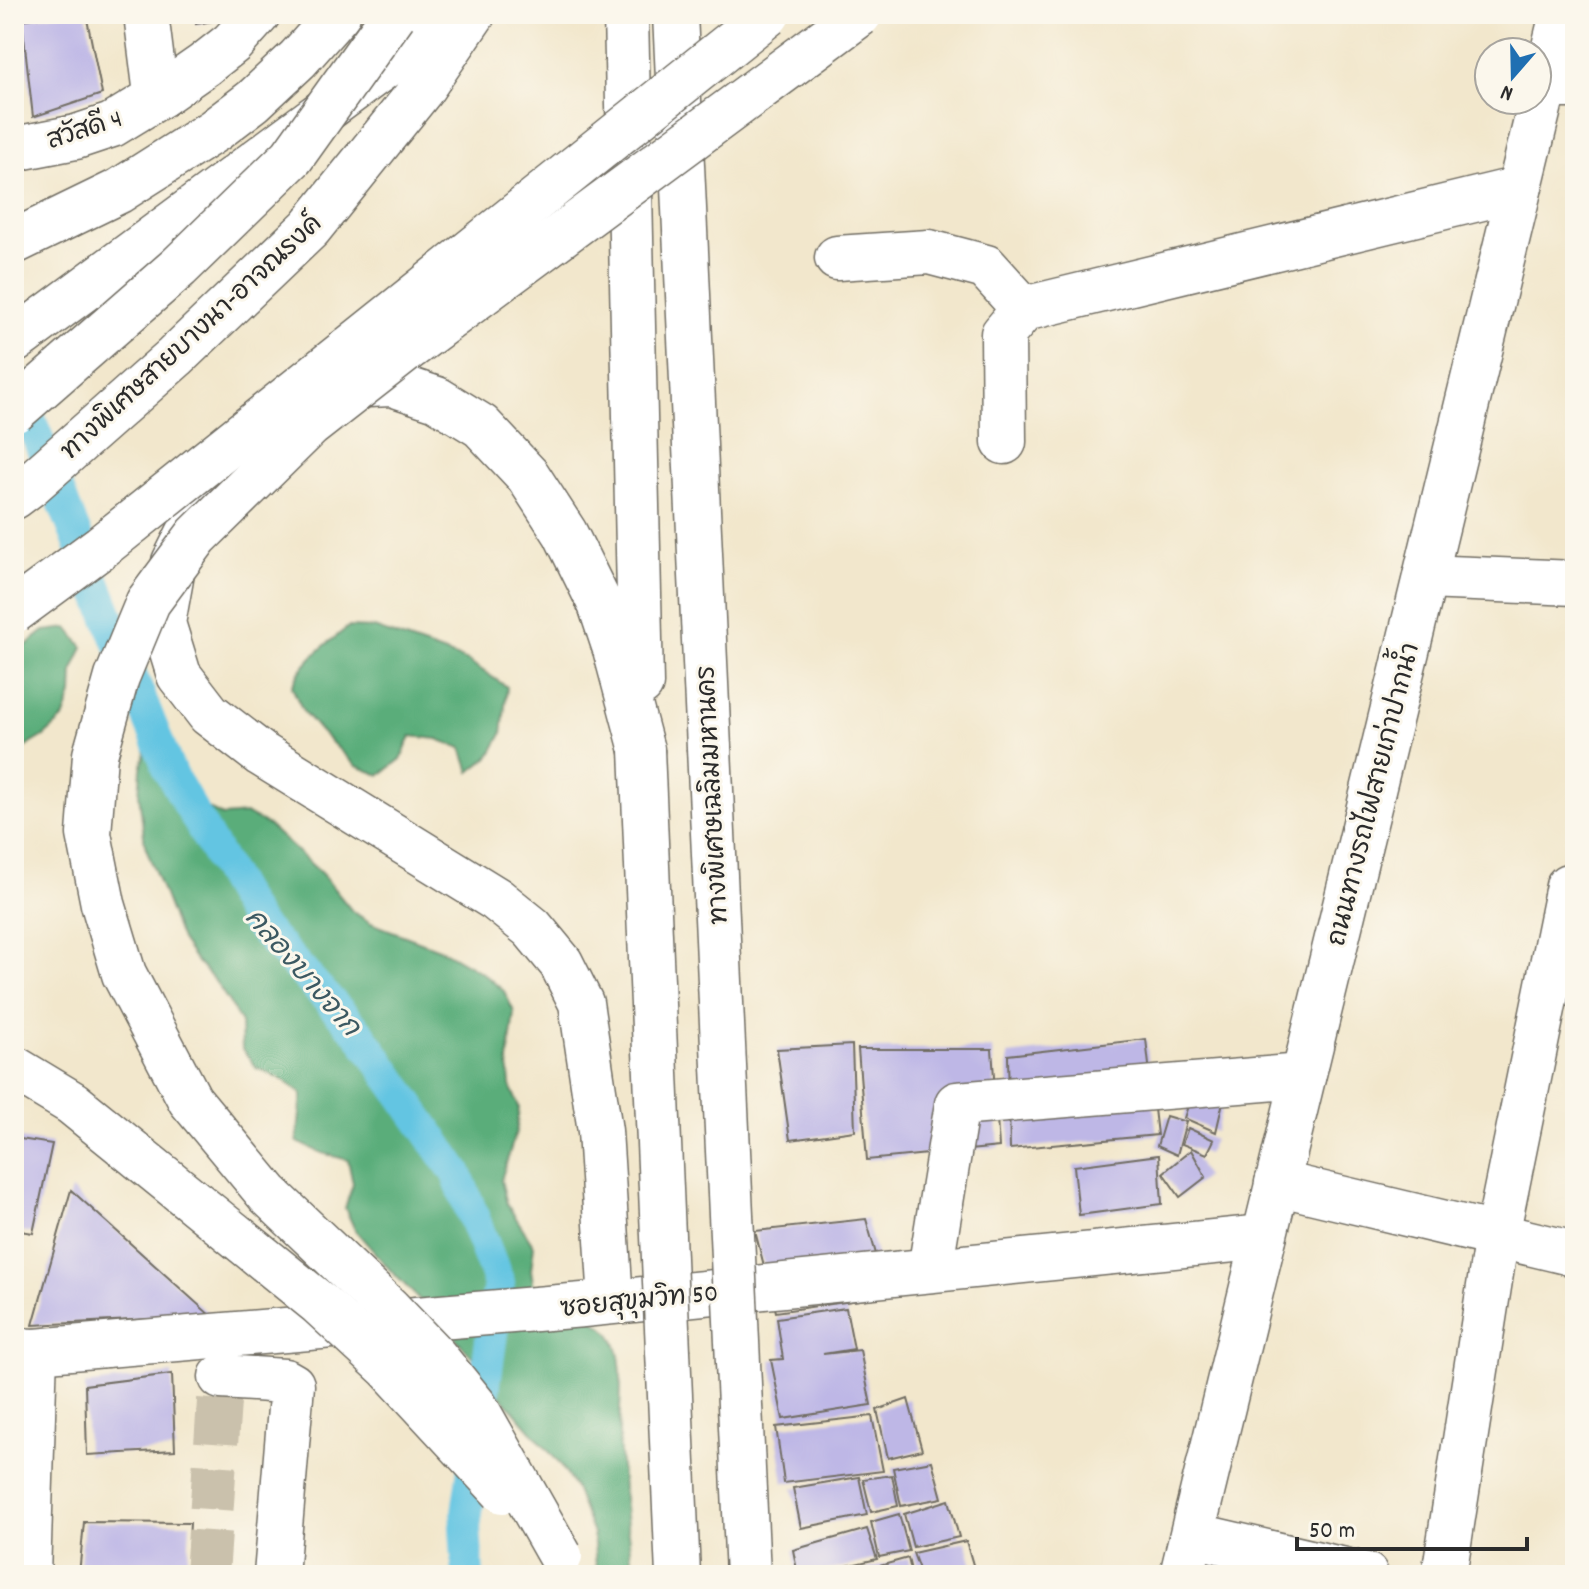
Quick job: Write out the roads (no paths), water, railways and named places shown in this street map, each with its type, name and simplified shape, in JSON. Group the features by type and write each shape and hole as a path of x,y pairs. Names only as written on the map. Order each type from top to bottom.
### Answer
{"main road":[{"path":"146,14 156,94 161,95"},
{"name":"สวัสดี 4","path":"14,149 76,137 112,125 204,65 232,43 258,14"},
{"path":"14,242 119,191 215,130 253,101 298,59 338,14"},
{"path":"14,411 179,267 292,157 394,14"},
{"path":"14,341 455,14"},
{"name":"ทางพิเศษสายบางนา-อาจณรงค์","path":"14,497 175,357 310,228 421,90 473,14"},
{"path":"626,14 642,750 678,1575"},
{"name":"ทางพิเศษเฉลิมมหานคร","path":"675,14 748,1575"},
{"path":"14,611 101,547 768,14"},
{"path":"565,1566 475,1406 436,1358 389,1309 268,1194 190,1100 124,974 103,904 89,834 95,755 117,677 148,602 197,536 309,426 410,347 860,14"},
{"name":"ถนนทางรถไฟสายเก่าปากน้ำ","path":"1188,1555 1519,189 1560,86 1562,14"},
{"path":"1004,442 1003,334 1024,309 1519,189"},
{"path":"837,258 929,252 986,267 1024,309"},
{"path":"611,1301 600,1131 581,1003 561,963 532,928 496,899 261,754 209,714 179,675 163,623 174,562 209,492 251,446 295,406 344,386 392,384 437,399 481,426 528,476 565,533 600,604 642,750"},
{"path":"1425,577 1575,583"},
{"path":"1444,1575 1497,1235 1568,886"},
{"path":"14,1068 72,1103 320,1304 388,1367 503,1491 565,1566"},
{"path":"930,1270 957,1104 1303,1076"},
{"path":"1277,1183 1575,1254"},
{"name":"ซอยสุขุมวิท 50","path":"25,1351 222,1366 286,1329 535,1309 1264,1237"},
{"path":"25,1351 28,1575"},
{"path":"222,1366 292,1385 276,1575"},
{"path":"1188,1555 1366,1575"}],"waterway":[{"name":"คลองบางจาก","path":"14,378 169,770 255,921 360,1034 456,1172 499,1283 465,1527 468,1575"}],"tunnel":[{"path":"207,1575 220,1387"}]}
